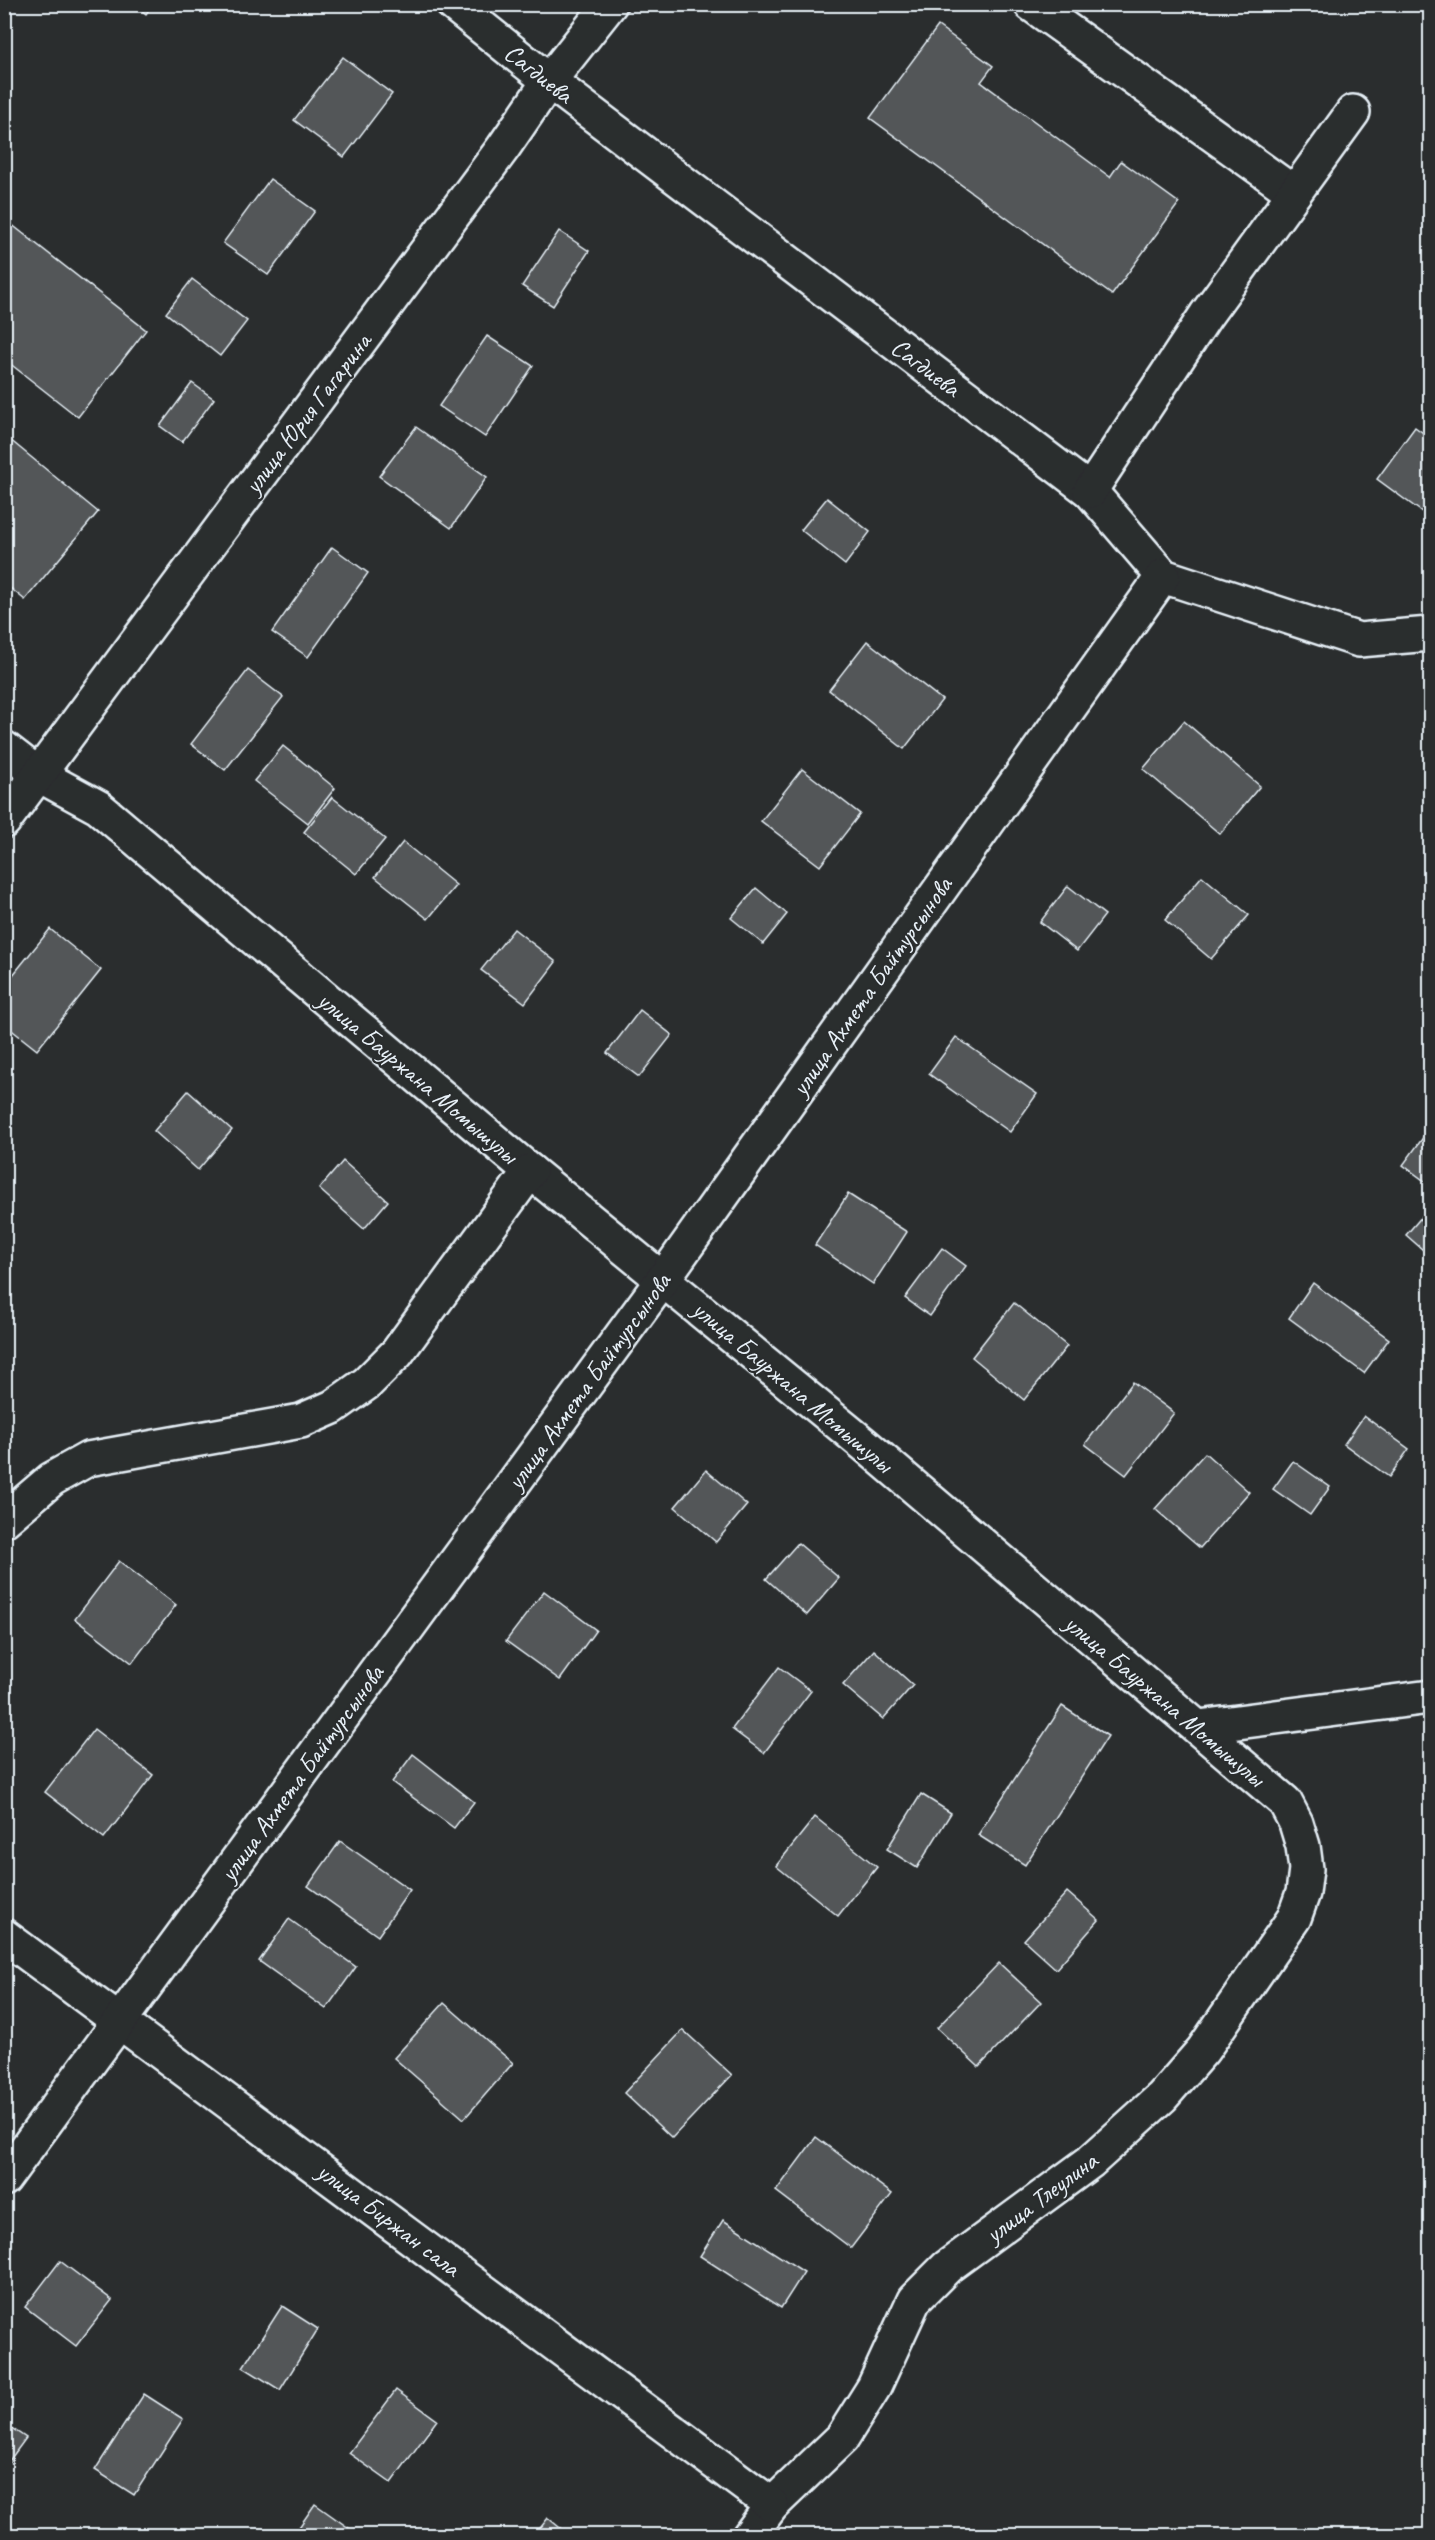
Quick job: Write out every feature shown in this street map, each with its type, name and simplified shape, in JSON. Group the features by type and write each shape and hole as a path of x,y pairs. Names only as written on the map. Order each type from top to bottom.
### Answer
{"street":[{"name":"Сагдиева","path":"453,4 549,81 1090,491 1163,576"},
{"name":"улица Юрия Гагарина","path":"4,821 496,158 549,81 610,4"},
{"path":"1031,4 1294,193"},
{"path":"1090,491 1206,315 1353,112"},
{"path":"1163,576 1359,640 1431,634"},
{"name":"улица Ахмета Байтурсынова","path":"4,2180 663,1279 1163,576"},
{"name":"улица Бауржана Момышулы","path":"4,748 39,775 98,807 530,1172 663,1279 1199,1727 1285,1802 1296,1823 1303,1846"},
{"path":"4,1520 52,1479 88,1459 301,1421 333,1407 367,1383 398,1353 530,1172"},
{"path":"1199,1727 1431,1697"},
{"name":"улица Тлеулина","path":"749,2535 772,2505 842,2438 874,2387 914,2300 947,2267 1090,2162 1162,2097 1203,2050 1294,1918 1305,1877 1303,1846"},
{"name":"улица Биржан сала","path":"4,1936 120,2019 772,2505"}],"building":[{"path":"134,4 153,4 146,14"},
{"path":"938,26 993,66 981,82 1110,177 1121,161 1179,203 1112,295 870,118"},
{"path":"343,57 392,94 344,157 294,120"},
{"path":"270,179 315,211 268,275 223,243"},
{"path":"11,224 146,330 78,417 4,359 4,232"},
{"path":"559,231 589,251 553,306 522,286"},
{"path":"192,279 247,321 220,356 166,313"},
{"path":"487,336 533,366 485,437 439,406"},
{"path":"192,383 214,399 182,442 160,426"},
{"path":"416,427 487,477 451,528 379,476"},
{"path":"1415,427 1430,438 1430,508 1426,515 1377,479"},
{"path":"9,439 98,512 25,600 4,583 4,444"},
{"path":"827,498 870,532 845,565 801,530"},
{"path":"332,547 368,573 308,657 272,632"},
{"path":"867,641 942,700 904,749 829,690"},
{"path":"248,670 283,697 225,770 191,744"},
{"path":"1184,721 1260,786 1220,834 1143,769"},
{"path":"283,746 335,788 308,823 254,781"},
{"path":"802,769 860,814 820,866 761,821"},
{"path":"332,797 385,839 356,874 304,832"},
{"path":"403,842 456,885 428,919 375,877"},
{"path":"1202,876 1249,915 1211,959 1165,920"},
{"path":"1068,886 1105,915 1077,951 1040,922"},
{"path":"756,888 787,914 763,944 731,918"},
{"path":"50,929 101,970 37,1050 4,1024 4,986"},
{"path":"514,929 556,962 525,1003 481,970"},
{"path":"640,1010 672,1035 639,1077 607,1053"},
{"path":"956,1037 1037,1094 1010,1132 929,1074"},
{"path":"188,1091 232,1130 198,1170 154,1131"},
{"path":"1430,1128 1430,1185 1403,1165"},
{"path":"343,1161 388,1201 364,1229 319,1189"},
{"path":"848,1194 907,1232 873,1284 815,1245"},
{"path":"1430,1207 1430,1256 1406,1235"},
{"path":"942,1248 966,1266 930,1316 905,1298"},
{"path":"1313,1283 1389,1339 1364,1373 1289,1318"},
{"path":"1014,1303 1067,1346 1024,1400 972,1357"},
{"path":"1133,1382 1174,1413 1126,1475 1085,1444"},
{"path":"1364,1416 1409,1449 1389,1477 1344,1444"},
{"path":"1205,1453 1249,1492 1200,1548 1155,1509"},
{"path":"1293,1461 1330,1487 1310,1515 1273,1489"},
{"path":"706,1470 747,1505 716,1542 675,1507"},
{"path":"798,1543 839,1578 807,1615 766,1579"},
{"path":"119,1561 176,1605 132,1663 75,1619"},
{"path":"544,1591 596,1630 560,1680 506,1641"},
{"path":"874,1650 913,1685 883,1719 843,1685"},
{"path":"779,1667 811,1691 764,1753 732,1729"},
{"path":"1062,1706 1108,1736 1025,1865 978,1835"},
{"path":"94,1729 153,1775 104,1838 45,1792"},
{"path":"413,1754 474,1802 454,1828 392,1782"},
{"path":"921,1794 951,1813 917,1868 887,1849"},
{"path":"815,1817 877,1867 838,1916 776,1866"},
{"path":"340,1841 410,1890 378,1936 308,1886"},
{"path":"1067,1892 1099,1920 1056,1969 1024,1940"},
{"path":"289,1919 356,1967 326,2009 259,1961"},
{"path":"999,1963 1041,2002 979,2067 937,2028"},
{"path":"444,2003 513,2063 464,2119 394,2058"},
{"path":"683,2030 732,2075 672,2138 624,2093"},
{"path":"816,2137 892,2194 851,2248 776,2191"},
{"path":"723,2220 804,2272 781,2308 700,2256"},
{"path":"60,2261 112,2300 76,2346 25,2307"},
{"path":"282,2306 318,2329 280,2390 243,2367"},
{"path":"396,2390 437,2420 391,2483 349,2453"},
{"path":"144,2394 183,2419 134,2495 95,2470"},
{"path":"4,2423 26,2438 4,2468"},
{"path":"315,2504 360,2536 293,2536"},
{"path":"548,2518 570,2536 534,2536"}]}
